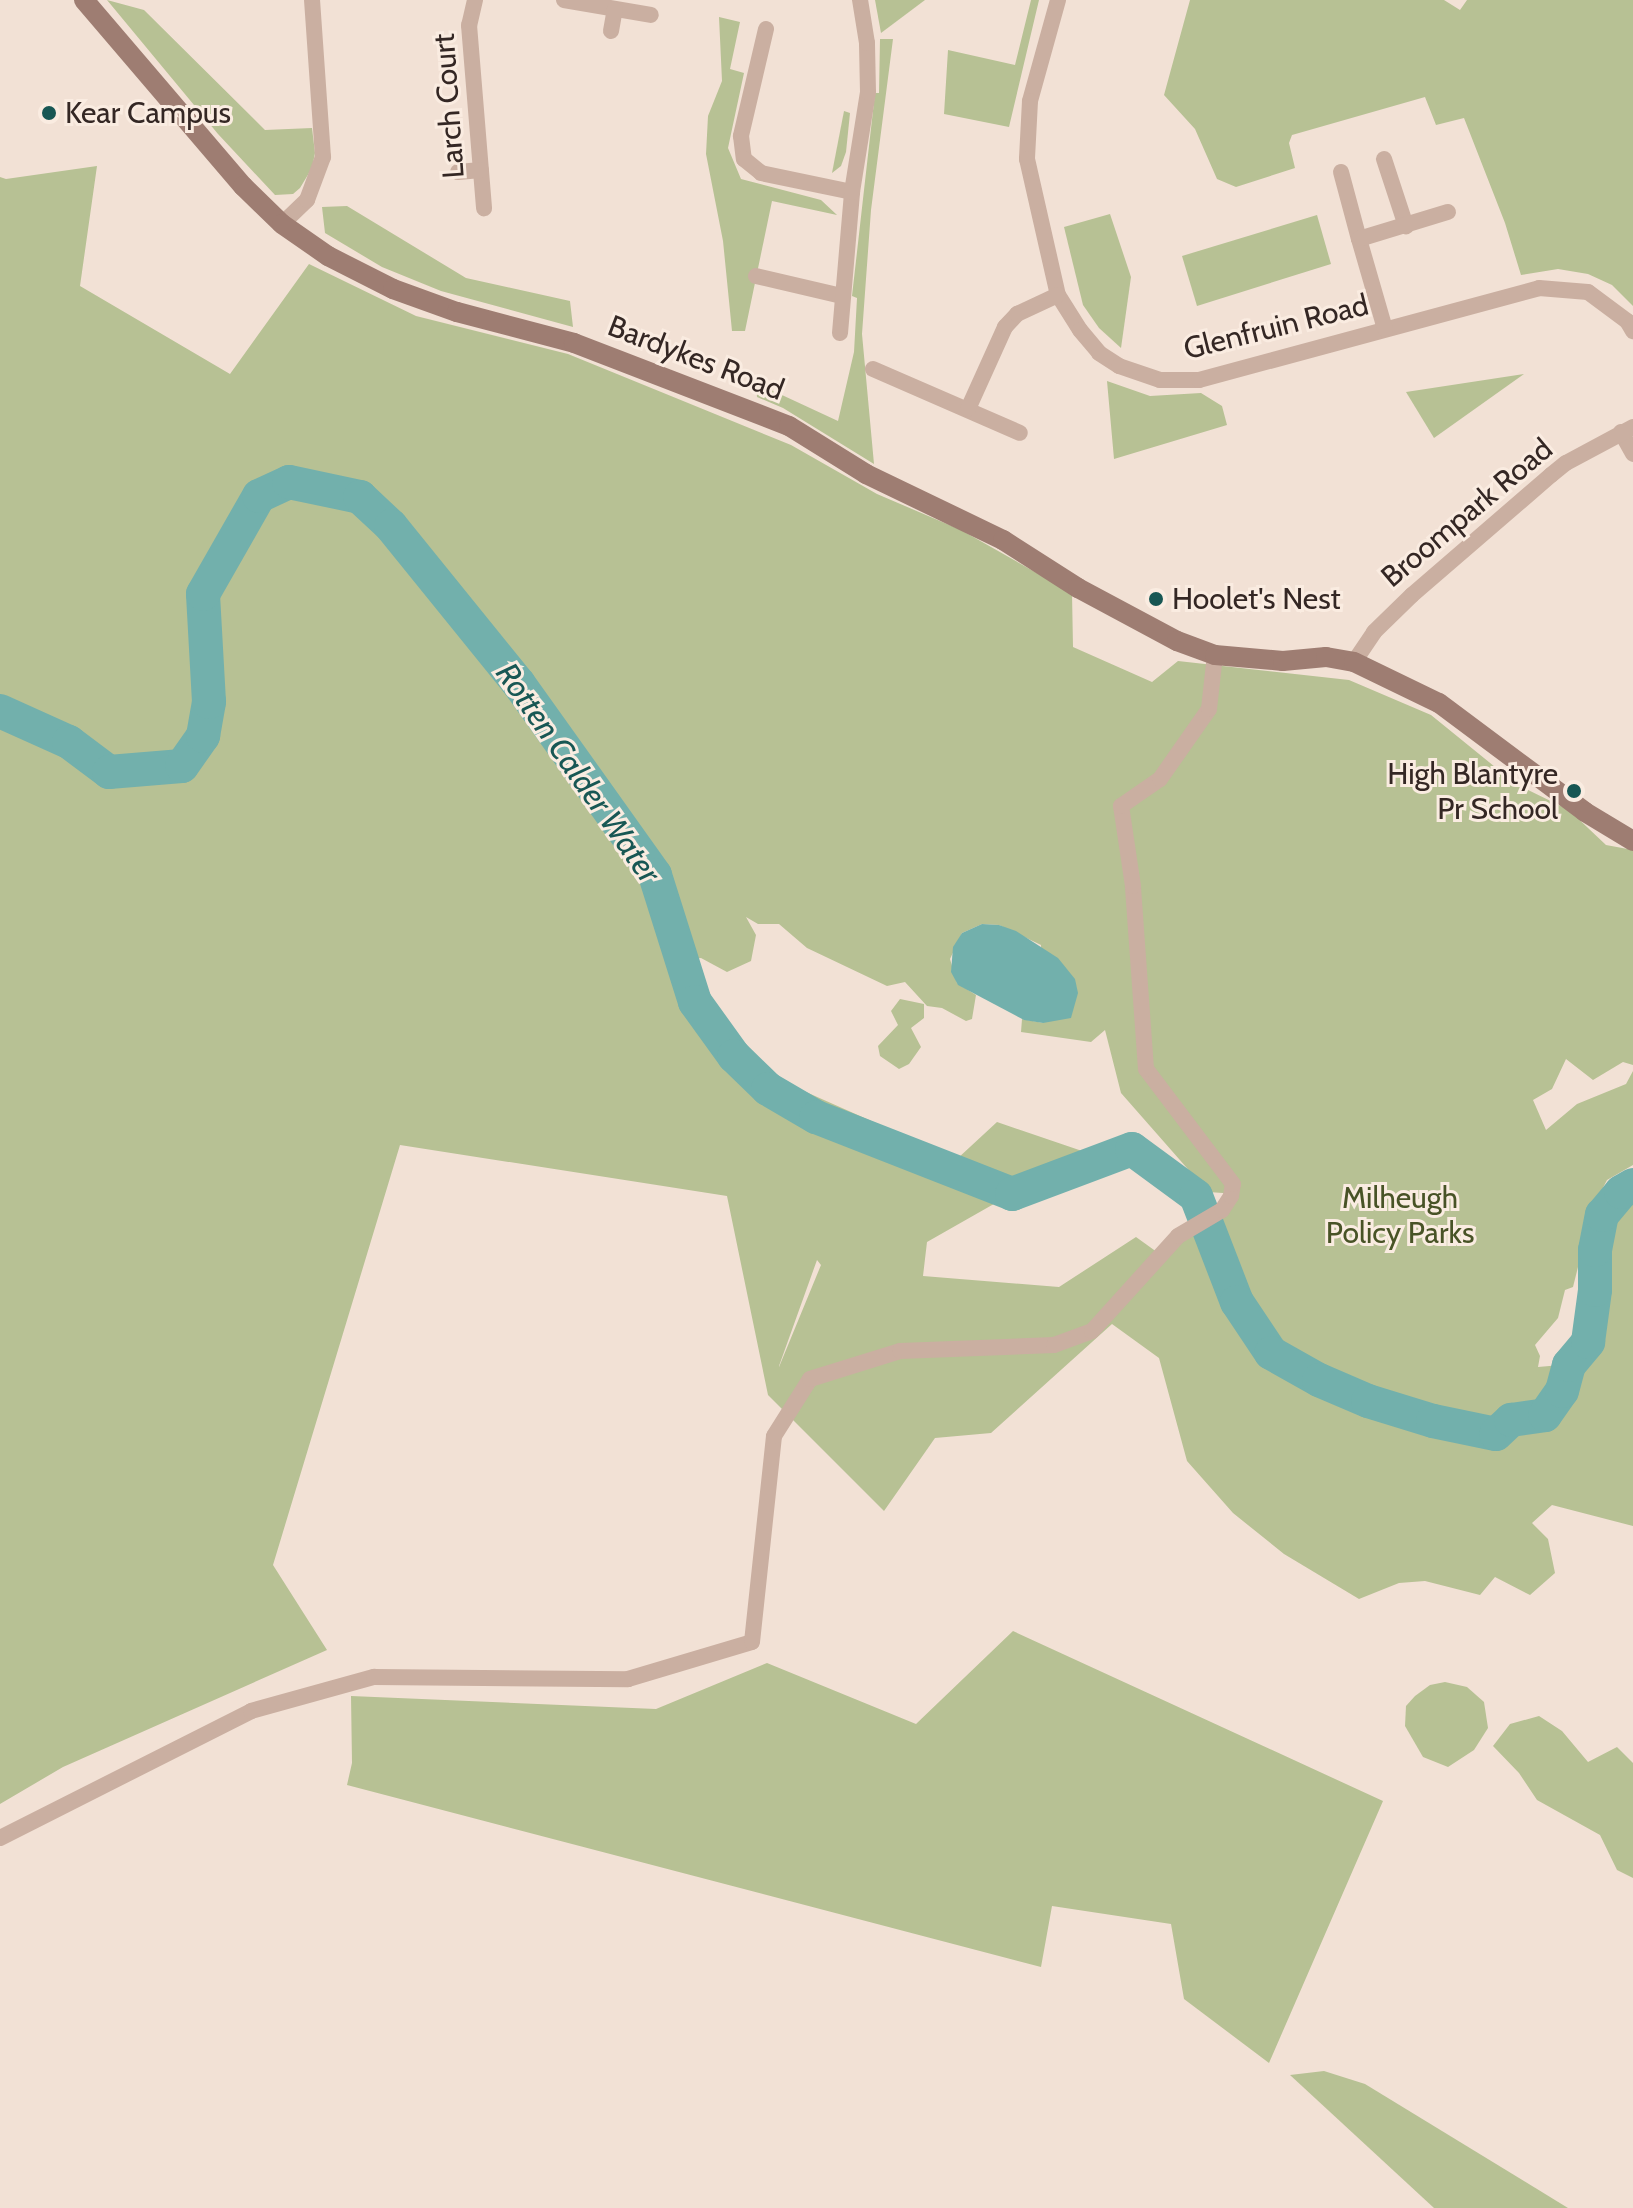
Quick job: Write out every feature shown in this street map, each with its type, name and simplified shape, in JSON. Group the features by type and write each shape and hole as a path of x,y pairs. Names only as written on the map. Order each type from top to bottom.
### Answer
{"main road":[{"name":"Bardykes Road","path":"84,0 243,186 282,224 328,256 393,289 457,312 574,343 789,426 866,474 958,516 1027,553 1141,624 1215,655 1283,661 1326,657 1354,662"},
{"path":"1354,662 1439,703 1585,812 1633,841"}],"street":[{"path":"282,224 307,200 323,157 312,0"},
{"name":"Larch Court","path":"475,0 469,25 484,208"},
{"path":"564,0 651,15"},
{"path":"840,333 852,192 868,92 866,41 860,0"},
{"name":"Glenfruin Road","path":"1058,0 1030,101 1026,131 1027,159 1058,295 1099,353 1135,374 1160,380 1199,380 1539,288 1588,292 1627,321 1633,331"},
{"path":"611,31 615,9"},
{"path":"766,29 741,136 744,159 761,173 852,192"},
{"path":"1384,159 1406,226"},
{"path":"458,172 481,170"},
{"path":"1341,172 1385,329"},
{"path":"1359,239 1448,212"},
{"path":"756,276 842,296"},
{"path":"968,409 1005,327 1017,314 1058,295"},
{"path":"873,369 1020,433"},
{"path":"1627,430 1633,454"},
{"name":"Broompark Road","path":"1354,662 1374,632 1412,595 1551,475 1627,430"},
{"path":"0,1838 251,1711 374,1677 628,1679 752,1642 774,1436 810,1379 900,1351 1054,1345 1092,1331 1178,1236 1222,1210 1231,1196 1233,1184 1146,1069 1133,886 1121,806 1160,779 1209,709 1215,655"}],"green space":[{"path":"107,0 144,10 265,130 312,128 315,153 312,168 300,188 293,194 275,195 218,134"},
{"path":"875,0 925,0 881,33"},
{"path":"1031,0 1039,0 1009,127 944,114 948,50 1015,65"},
{"path":"1190,0 1444,0 1460,10 1467,0 1633,0 1633,306 1612,285 1588,274 1558,269 1521,275 1505,223 1464,118 1436,125 1425,97 1292,135 1289,143 1295,168 1236,187 1217,179 1195,129 1164,95"},
{"path":"719,17 740,22 730,69 744,73 728,148 741,179 821,200 837,215 772,201 745,331 732,331 723,241 706,154 708,116 722,81"},
{"path":"880,39 893,39 871,210 862,334 874,464 783,408 757,397 756,383 838,421 854,352 857,298 852,296 875,93 879,93"},
{"path":"844,111 850,113 846,152 841,166 832,173"},
{"name":"Milheugh Policy Parks","path":"97,166 80,286 230,374 309,264 416,316 568,354 791,445 877,494 961,530 1072,593 1073,647 1152,682 1178,661 1349,680 1431,715 1516,784 1569,810 1606,845 1633,850 1633,1065 1623,1062 1593,1080 1566,1059 1552,1089 1533,1100 1546,1130 1577,1104 1626,1084 1633,1071 1633,1165 1607,1180 1593,1207 1573,1287 1565,1290 1558,1318 1535,1345 1540,1356 1538,1367 1584,1363 1595,1342 1594,1327 1590,1328 1595,1290 1595,1250 1602,1215 1621,1192 1633,1185 1633,1526 1552,1505 1532,1523 1548,1539 1555,1573 1530,1595 1495,1577 1480,1595 1425,1581 1399,1583 1359,1599 1284,1554 1233,1513 1187,1461 1159,1358 1112,1324 991,1433 935,1438 884,1511 768,1395 727,1196 400,1145 273,1565 327,1650 63,1767 0,1804 0,177 6,179","holes":["746,917 758,924 779,924 807,948 887,986 905,982 927,1006 942,1008 966,1021 972,1019 976,995 957,983 950,959 962,933 982,924 999,925 1041,945 1043,1023 1022,1019 1021,1032 1091,1042 1105,1030 1121,1093 1208,1192 1238,1194 1161,1255 1136,1237 1059,1287 923,1276 927,1242 1085,1152 997,1122 957,1159 711,1050 682,960 701,958 727,972 751,961 756,935","817,1260 821,1265 779,1367 779,1366"]},
{"path":"347,206 466,278 570,301 573,327 441,291 382,267 325,233 322,207"},
{"path":"1110,214 1131,277 1121,348 1099,328 1083,305 1064,227"},
{"path":"1317,215 1331,264 1197,306 1182,256"},
{"path":"1524,374 1434,438 1406,392"},
{"path":"1107,381 1150,396 1201,393 1222,406 1227,425 1114,459"},
{"path":"900,999 924,1004 924,1018 911,1028 921,1047 909,1064 899,1069 880,1056 878,1046 898,1025 891,1011"},
{"path":"1013,1631 1383,1801 1269,2063 1184,1999 1171,1924 1052,1906 1041,1967 347,1785 352,1763 351,1696 656,1709 767,1663 916,1724"},
{"path":"1445,1682 1467,1687 1484,1702 1488,1728 1474,1750 1448,1767 1423,1757 1405,1726 1406,1706 1415,1696 1430,1685"},
{"path":"1539,1716 1562,1731 1588,1762 1617,1747 1633,1763 1633,1878 1617,1870 1600,1835 1537,1800 1519,1773 1493,1746 1510,1724"},
{"path":"1324,2071 1365,2084 1568,2208 1434,2208 1290,2075"}],"water":[{"path":"982,924 999,925 1016,931 1058,958 1075,979 1078,993 1071,1018 1043,1023 1024,1020 958,985 951,972 953,947 962,933"}],"waterway":[{"name":"Rotten Calder Water","path":"0,711 69,742 109,772 182,766 203,736 209,702 203,594 259,496 289,482 360,497 391,526 519,684 655,875 695,1002 734,1056 768,1089 816,1117 1012,1194 1132,1149 1196,1196 1237,1302 1271,1353 1319,1380 1368,1401 1433,1421 1496,1434 1511,1420 1545,1415 1562,1391 1569,1365 1588,1342 1595,1290 1595,1250 1602,1215 1621,1192 1633,1185"}],"place":[{"name":"Kear Campus","path":"49,113"},
{"name":"Hoolet's Nest","path":"1156,599"},
{"name":"High Blantyre Pr School","path":"1574,791"}]}
